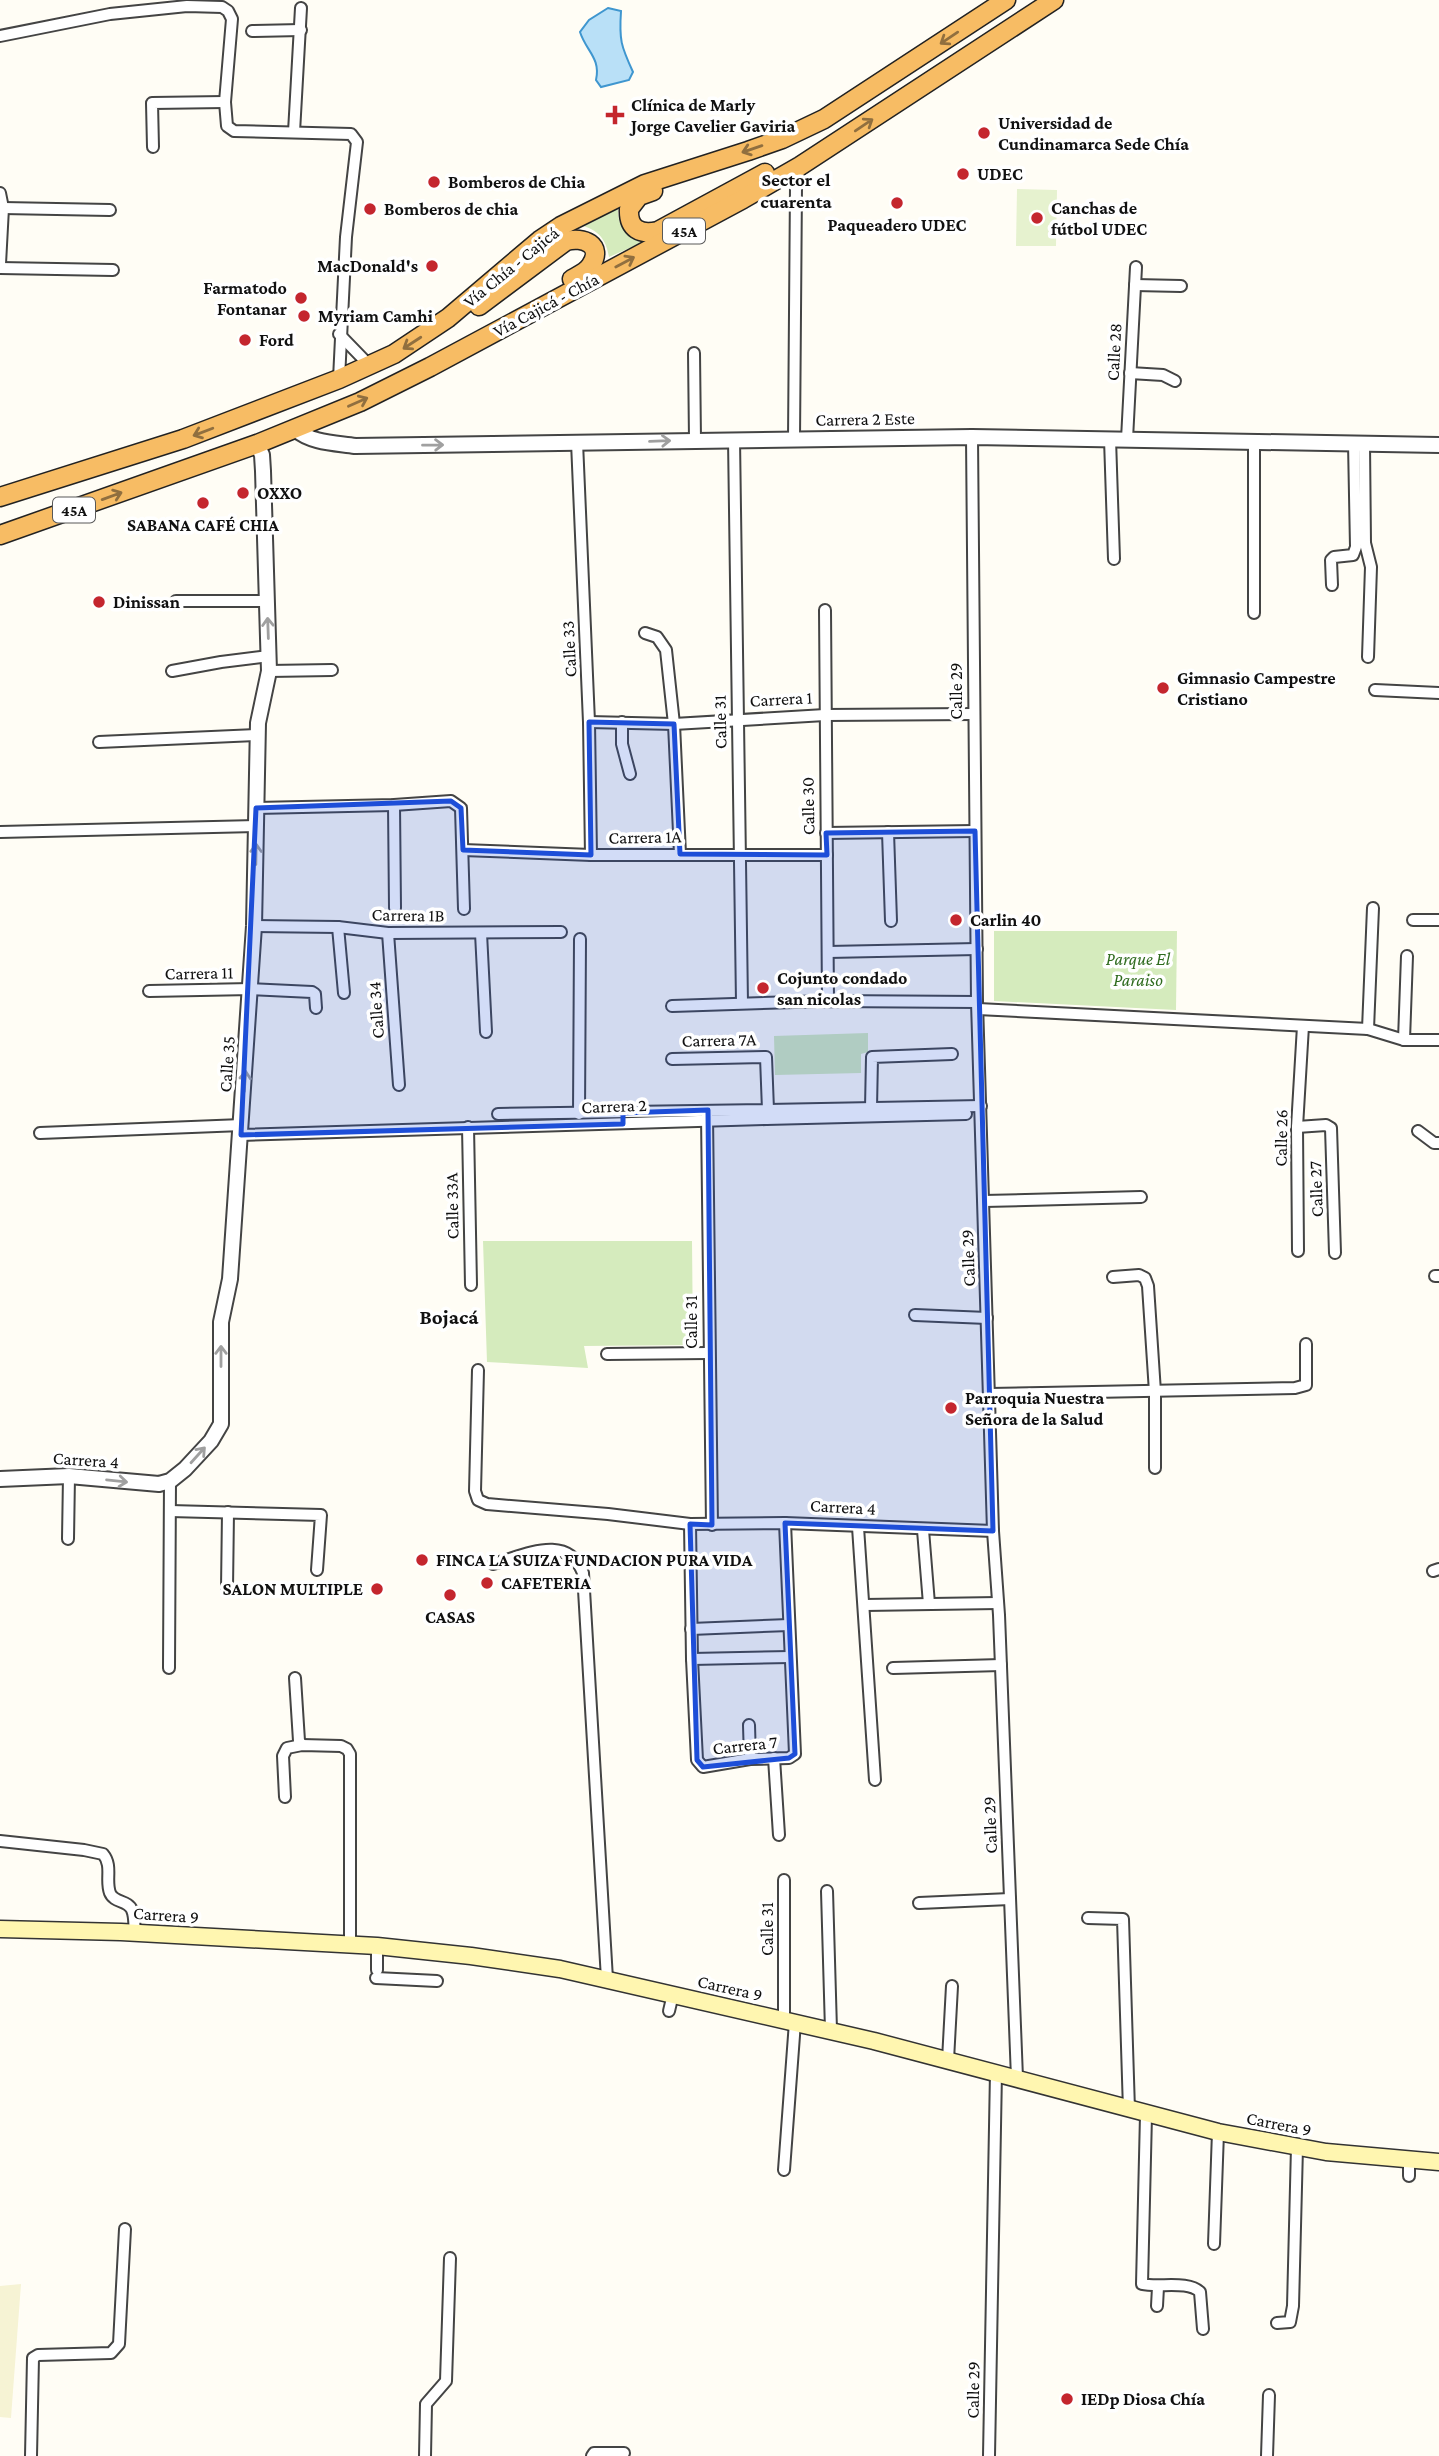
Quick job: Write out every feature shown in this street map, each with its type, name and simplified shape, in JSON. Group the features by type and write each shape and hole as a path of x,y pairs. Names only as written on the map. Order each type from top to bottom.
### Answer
{"highway":[{"name":"Vía Chía - Cajicá","path":"0,497 183,439 370,366 394,354 448,318 540,240 561,226 630,190 770,143 824,119 1006,0"},
{"name":"Vía Cajicá - Chía","path":"0,535 257,444 360,402 521,319 800,166 1054,0"},
{"path":"695,167 680,181 639,196 633,201 628,216 638,231 658,231 811,146 837,143"},
{"path":"448,318 476,308 566,240 576,238 588,241 594,256 591,266 532,301 521,319"}],"main road":[{"name":"Carrera 9","path":"0,1929 135,1933 350,1945 471,1956 559,1969 607,1979 671,2003 831,2030 1218,2132 1409,2168 1439,2162"}],"street":[{"path":"0,36 110,14 187,6 222,7 232,19 225,102 227,126 233,131 351,134 357,142 346,237 339,379"},
{"path":"294,132 301,8"},
{"path":"251,31 301,30"},
{"path":"153,147 152,103 225,102"},
{"path":"794,440 796,186 800,166"},
{"path":"0,193 3,208 0,266 113,270"},
{"path":"3,208 110,210"},
{"name":"Calle 28","path":"1127,439 1136,267"},
{"path":"1135,285 1181,286"},
{"path":"340,334 370,366"},
{"path":"694,353 695,440"},
{"path":"1130,373 1163,375 1175,381"},
{"name":"Carrera 2 Este","path":"295,429 303,436 355,446 972,438 1439,445"},
{"name":"Calle 29","path":"972,438 977,1006 993,1531 999,1602 1017,2078"},
{"name":"Calle 31","path":"734,439 743,1003"},
{"path":"1110,439 1114,559"},
{"path":"1254,441 1254,613"},
{"name":"Calle 33","path":"577,442 589,722 591,855"},
{"name":"Calle 35","path":"170,1481 199,1456 221,1424 221,1322 230,1279 251,989 257,736 269,664 263,471 262,455 257,444"},
{"path":"1332,585 1333,557 1353,555 1356,547 1359,444"},
{"path":"1359,444 1364,543 1371,567 1368,657"},
{"path":"176,601 267,601"},
{"name":"Calle 30","path":"825,610 828,1001"},
{"path":"645,633 657,637 666,650 674,724 680,854"},
{"path":"172,671 221,662 332,670"},
{"path":"1375,690 1439,692"},
{"name":"Carrera 1","path":"589,722 674,724 825,715 974,714"},
{"path":"622,722 622,744 630,774"},
{"path":"99,742 257,736"},
{"path":"256,808 451,801 461,808 464,909"},
{"path":"394,805 395,908"},
{"path":"0,832 256,826"},
{"path":"826,833 975,831"},
{"path":"888,832 891,921"},
{"name":"Carrera 1A","path":"463,850 591,855 827,855"},
{"path":"1368,1029 1373,908"},
{"path":"1413,920 1439,920"},
{"name":"Carrera 1B","path":"254,926 338,927 388,933 561,932"},
{"path":"338,927 344,993"},
{"name":"Calle 34","path":"388,933 399,1085"},
{"path":"481,933 486,1032"},
{"path":"579,1114 580,939"},
{"path":"828,953 976,949"},
{"path":"1404,1040 1406,956"},
{"name":"Carrera 11","path":"149,991 251,989 314,992 316,1008"},
{"path":"672,1006 828,1001 977,1006 1368,1029 1404,1040 1439,1040"},
{"name":"Calle 26","path":"1298,1251 1297,1127 1303,1026"},
{"path":"871,1108 872,1058 952,1054"},
{"name":"Carrera 7A","path":"672,1059 766,1057 767,1114"},
{"path":"767,1114 871,1108 981,1110"},
{"path":"767,1114 814,1119 981,1110"},
{"path":"498,1114 579,1114 623,1118"},
{"name":"Carrera 2","path":"40,1133 468,1127 623,1118 767,1114"},
{"name":"Calle 31","path":"707,1115 712,1525"},
{"name":"Calle 27","path":"1297,1127 1329,1125 1331,1128 1335,1253"},
{"name":"Calle 33A","path":"468,1127 471,1285"},
{"path":"1418,1131 1434,1143 1439,1143"},
{"path":"984,1201 1141,1197"},
{"path":"1113,1277 1139,1275 1145,1278 1148,1286 1155,1392 1155,1468"},
{"path":"915,1315 987,1318"},
{"path":"990,1394 1295,1388 1306,1385 1306,1344"},
{"path":"607,1354 708,1353"},
{"name":"Carrera 4","path":"478,1370 475,1492 478,1500 487,1504 690,1524 785,1523 993,1531"},
{"path":"68,1539 69,1476"},
{"name":"Carrera 4","path":"0,1479 69,1476 148,1484 170,1481"},
{"path":"169,1668 170,1481"},
{"path":"170,1511 321,1515 317,1570"},
{"path":"227,1589 228,1512"},
{"path":"690,1524 692,1659 790,1657 785,1523"},
{"path":"858,1527 875,1780"},
{"path":"923,1530 929,1604"},
{"path":"493,1564 554,1548 573,1558 583,1573 607,1979"},
{"path":"864,1605 999,1602"},
{"path":"691,1629 789,1625"},
{"name":"Carrera 7","path":"692,1659 697,1760 703,1767 750,1759 794,1756 790,1657"},
{"path":"893,1668 1001,1665"},
{"path":"295,1678 299,1741 302,1745"},
{"path":"750,1725 750,1759"},
{"path":"285,1797 283,1756 287,1748 302,1745 341,1746 347,1749 350,1754 350,1945"},
{"path":"774,1758 779,1835"},
{"path":"0,1841 103,1854 108,1862 110,1893 113,1898 128,1904 132,1909 135,1933"},
{"name":"Calle 31","path":"783,2170 790,2021 784,1880"},
{"path":"827,1891 831,2030"},
{"path":"919,1903 1010,1899"},
{"path":"1088,1918 1124,1919 1129,2110"},
{"path":"377,1947 377,1974 437,1981"},
{"path":"948,2060 952,1986"},
{"name":"Calle 29","path":"989,2456 996,2072"},
{"path":"1146,2115 1142,2284 1158,2287 1190,2286 1198,2289 1203,2329"},
{"path":"1214,2244 1218,2132"},
{"path":"1277,2323 1290,2322 1293,2306 1297,2147"},
{"path":"31,2456 33,2358 38,2355 111,2353 119,2344 125,2229"},
{"path":"425,2456 426,2404 446,2381 450,2258"},
{"path":"1157,2306 1158,2287"},
{"path":"1267,2456 1269,2395"},
{"path":"592,2456 594,2453 624,2453"}],"highlighted area":[{"path":"589,722 674,724 680,854 827,855 826,833 975,831 993,1531 785,1523 795,1754 789,1758 703,1767 697,1760 690,1524 712,1525 708,1110 623,1113 623,1124 241,1135 256,808 451,801 461,808 463,850 591,855"}],"shaded area":[{"path":"21,2284 11,2418 0,2417 0,2286"}],"green space":[{"name":"Canchas de fútbol UDEC","path":"1017,189 1057,190 1056,246 1016,246"},
{"path":"618,208 619,220 624,229 641,243 609,257 601,237 584,226"},
{"name":"Parque El Paraiso","path":"994,931 1177,931 1176,1010 994,1001"},
{"path":"868,1033 868,1052 861,1054 861,1073 775,1075 774,1036"},
{"path":"483,1241 692,1241 693,1345 584,1346 588,1368 487,1362"}],"water":[{"path":"608,8 621,11 622,43 633,72 629,80 601,87 596,80 595,60 580,32 589,20"}],"place":[{"name":"Clínica de Marly Jorge Cavelier Gaviria","path":"615,115"},
{"name":"Universidad de Cundinamarca Sede Chía","path":"984,133"},
{"name":"UDEC","path":"963,174"},
{"name":"Bomberos de Chia","path":"434,182"},
{"name":"Paqueadero UDEC","path":"897,203"},
{"name":"Bomberos de chia","path":"370,209"},
{"name":"Canchas de fútbol UDEC","path":"1037,218"},
{"name":"MacDonald's","path":"432,266"},
{"name":"Farmatodo Fontanar","path":"301,298"},
{"name":"Myriam Camhi","path":"304,316"},
{"name":"Ford","path":"245,340"},
{"name":"OXXO","path":"243,493"},
{"name":"SABANA CAFÉ CHIA","path":"203,503"},
{"name":"Dinissan","path":"99,602"},
{"name":"Gimnasio Campestre Cristiano","path":"1163,688"},
{"name":"Carlin 40","path":"956,920"},
{"name":"Cojunto condado san nicolas","path":"763,988"},
{"name":"Parroquia Nuestra Señora de la Salud","path":"951,1408"},
{"name":"FINCA LA SUIZA FUNDACION PURA VIDA","path":"422,1560"},
{"name":"CAFETERIA","path":"487,1583"},
{"name":"SALON MULTIPLE","path":"377,1589"},
{"name":"CASAS","path":"450,1595"},
{"name":"IEDp Diosa Chía","path":"1067,2399"}],"district":[{"name":"Sector el cuarenta","path":"796,190"},
{"name":"Bojacá","path":"449,1317"}]}
